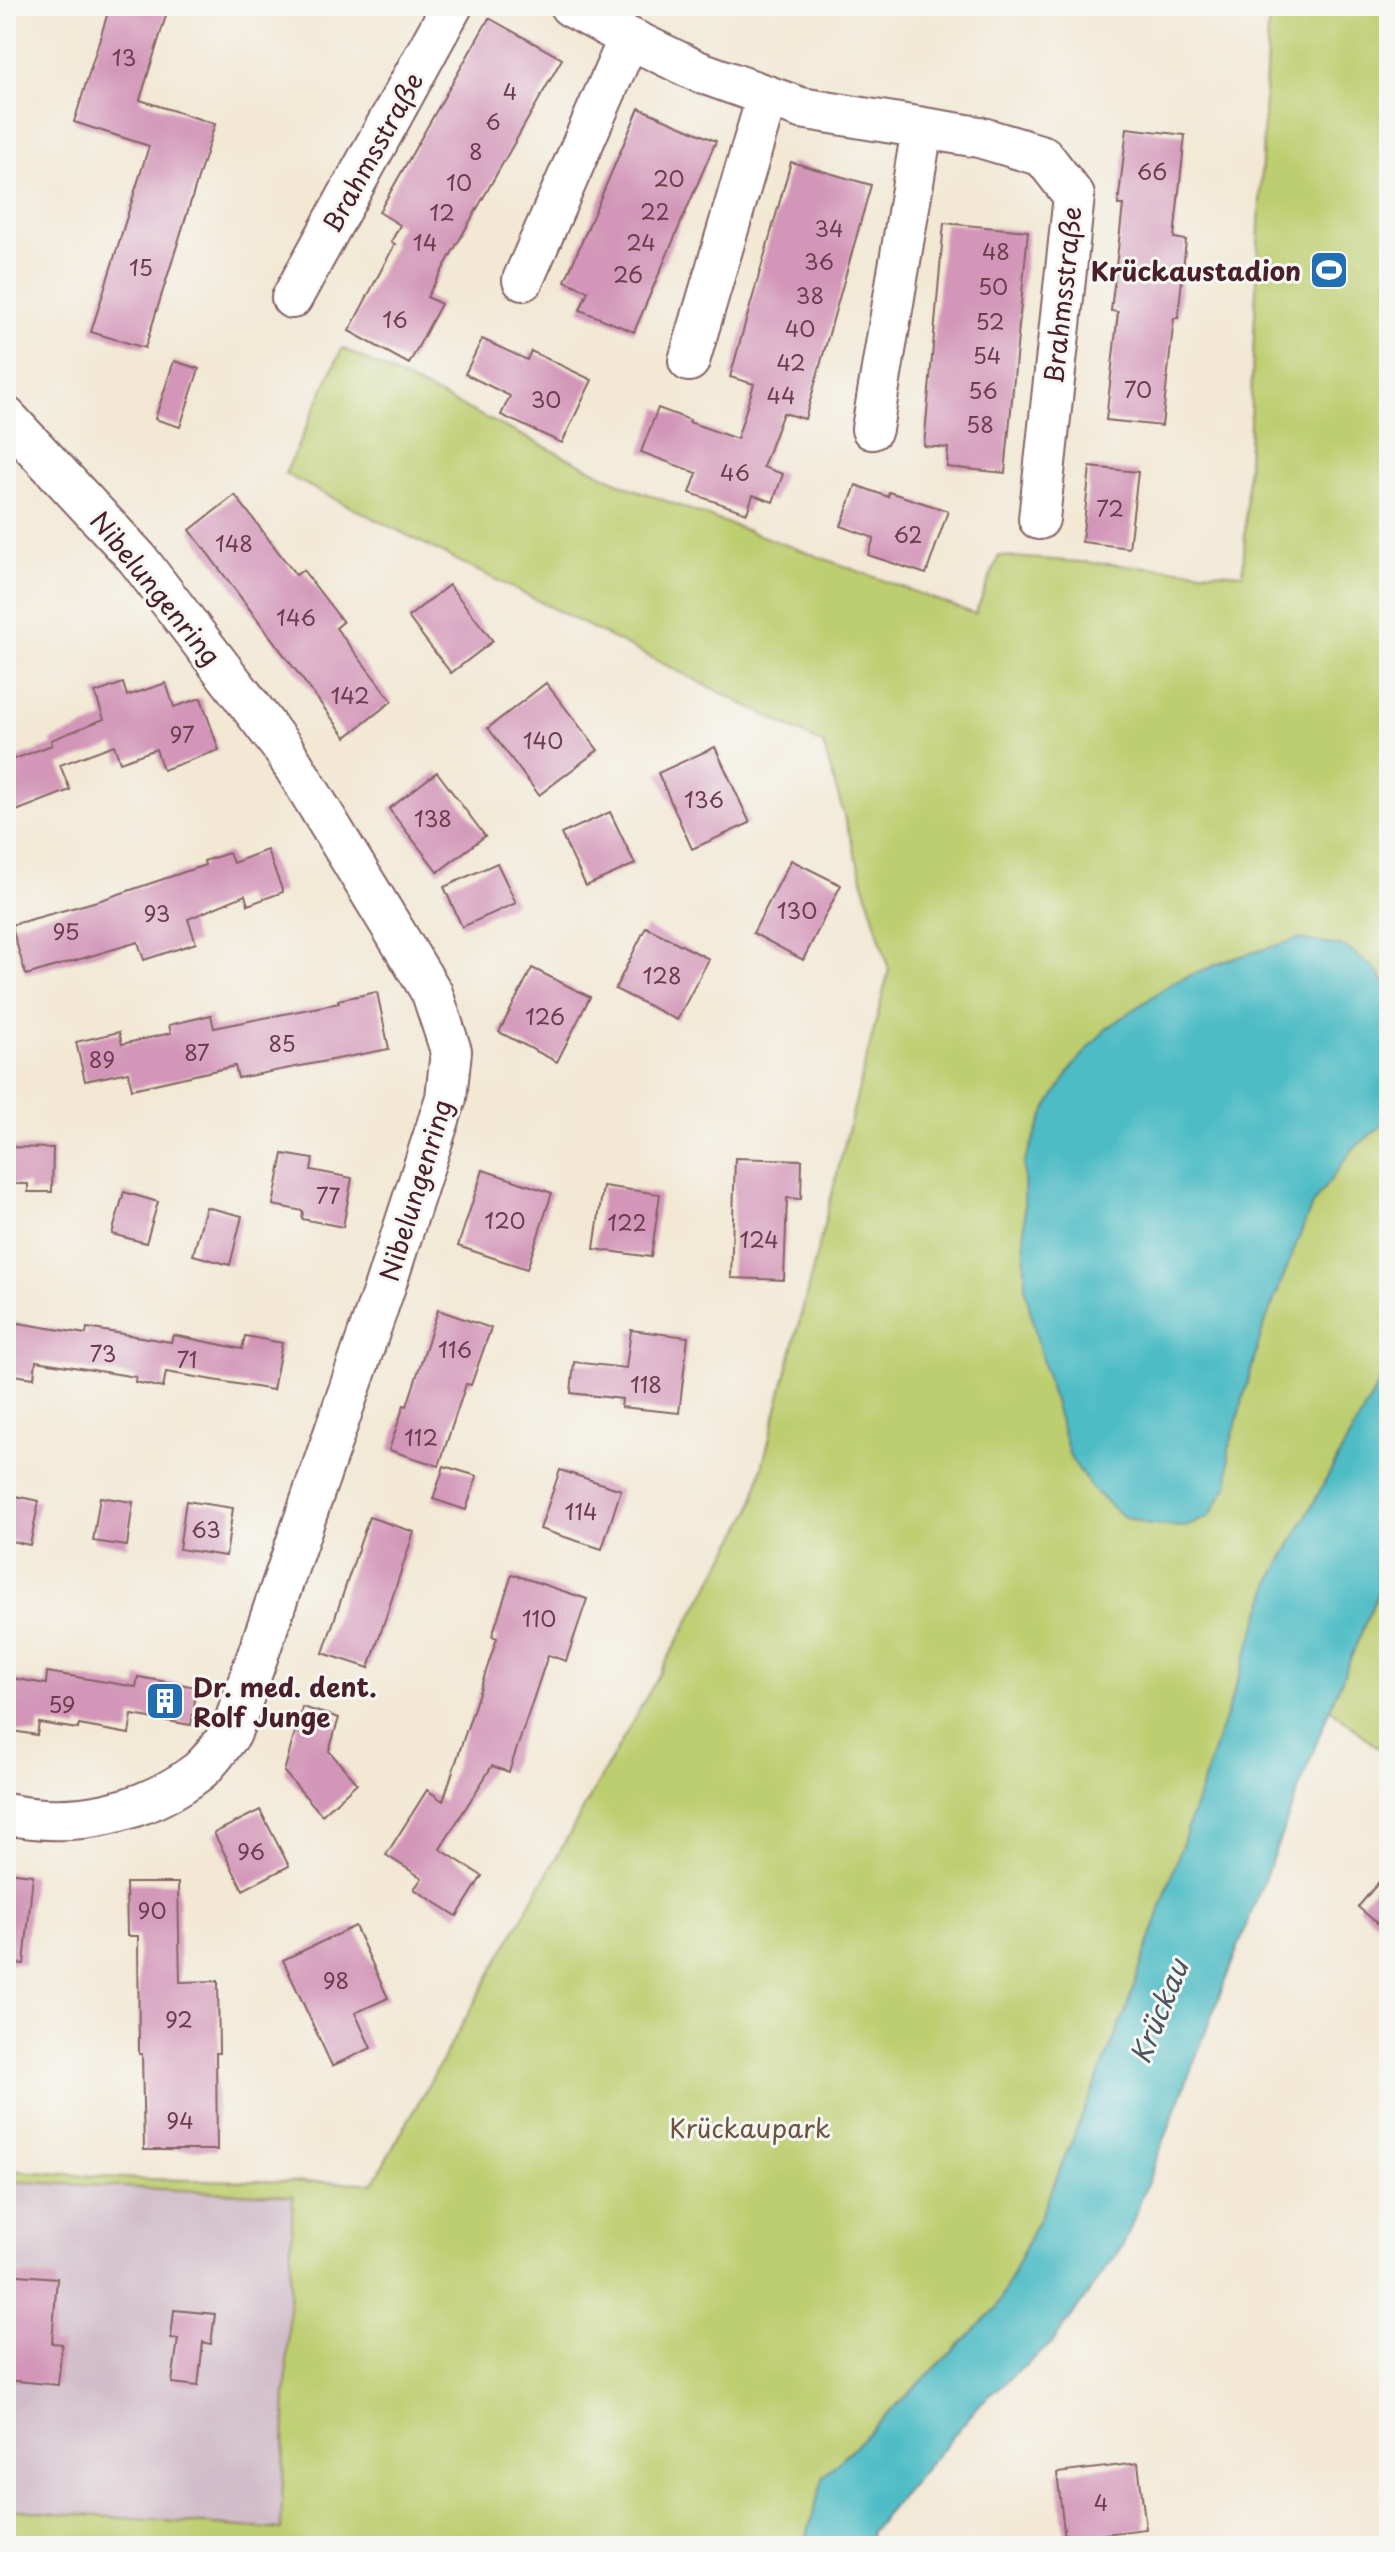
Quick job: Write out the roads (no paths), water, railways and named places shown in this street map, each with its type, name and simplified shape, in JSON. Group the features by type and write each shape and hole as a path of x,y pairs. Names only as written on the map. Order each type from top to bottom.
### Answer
{"street":[{"name":"Brahmsstraße","path":"292,298 452,6"},
{"name":"Brahmsstraße","path":"570,6 697,71 801,108 979,137 1043,156 1074,196 1039,519"},
{"path":"523,280 629,38"},
{"path":"689,361 767,97"},
{"path":"872,429 922,129"},
{"name":"Nibelungenring","path":"6,417 137,558 284,750 432,993 451,1051 446,1098 385,1286 231,1733 201,1769 165,1793 132,1808 92,1818 6,1814"}],"water":[{"path":"1298,939 1345,947 1377,970 1389,993 1389,1120 1354,1148 1312,1205 1263,1328 1229,1449 1229,1483 1210,1516 1186,1527 1148,1525 1122,1516 1094,1491 1070,1457 1025,1288 1024,1163 1047,1108 1073,1066 1106,1029 1174,982 1228,960"},
{"name":"Krückau","path":"1389,1365 1389,1565 1330,1708 1124,2244 1053,2342 981,2403 872,2531 870,2546 804,2546 824,2476 996,2309 1046,2203 1125,2013 1273,1577"}],"place":[{"name":"Krückaustadion","path":"1329,270"},
{"name":"Dr. med. dent. Rolf Junge","path":"165,1701"}],"park label":[{"name":"Krückaupark","path":"750,2127"}]}
